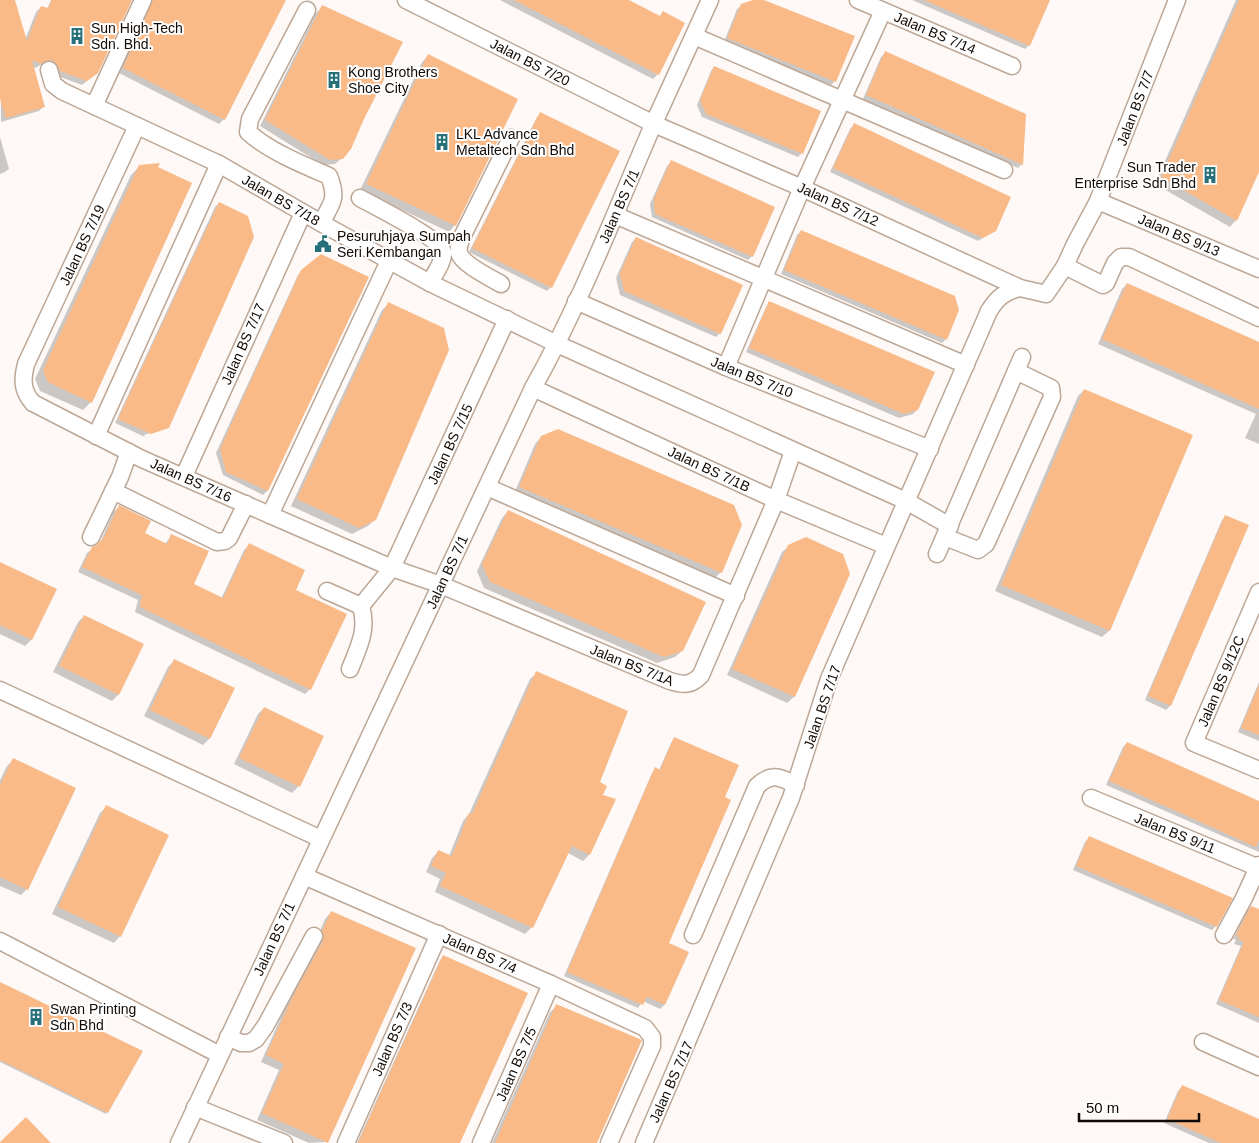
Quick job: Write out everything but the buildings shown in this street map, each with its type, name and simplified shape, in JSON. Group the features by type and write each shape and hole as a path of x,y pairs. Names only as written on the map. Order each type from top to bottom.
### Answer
{"street":[{"path":"94,106 143,0"},
{"name":"Jalan BS 7/20","path":"406,0 654,124"},
{"name":"Jalan BS 7/1","path":"179,1143 533,388 557,344 710,0"},
{"name":"Jalan BS 7/14","path":"858,0 1012,66"},
{"name":"Jalan BS 7/7","path":"1046,294 1066,266 1075,244 1098,201 1177,0"},
{"path":"307,10 250,118 248,132 257,140 329,176 334,189 333,200 321,223"},
{"path":"726,367 802,188 844,100 883,11"},
{"path":"694,36 1004,170"},
{"name":"Jalan BS 7/18","path":"49,70 53,84 57,88 219,164 389,262 557,344"},
{"name":"Jalan BS 7/12","path":"654,124 802,188 1020,288 1046,294"},
{"name":"Jalan BS 7/19","path":"26,364 137,126"},
{"path":"430,283 440,264 451,253 462,237 511,138"},
{"path":"96,436 219,164"},
{"path":"360,198 437,242 451,253 501,284"},
{"name":"Jalan BS 9/13","path":"1098,201 1259,269"},
{"name":"Jalan BS 7/17","path":"184,476 303,213"},
{"path":"616,215 966,365"},
{"path":"1066,266 1103,285 1106,283 1115,263 1121,257 1129,257 1259,318"},
{"path":"270,515 389,262"},
{"name":"Jalan BS 7/17","path":"644,1143 796,786 829,679 930,449 988,310 997,298 1009,290 1020,288"},
{"name":"Jalan BS 7/10","path":"576,301 726,367 930,449"},
{"name":"Jalan BS 7/15","path":"361,606 392,568 507,319"},
{"path":"557,344 906,501 947,532 978,550 986,544 1052,397 1050,388 1019,364 947,532 937,554"},
{"name":"Jalan BS 7/16","path":"26,364 23,387 26,396 33,403 129,452 270,515 392,568 441,585"},
{"name":"Jalan BS 7/1B","path":"533,388 776,500 886,546"},
{"name":"Jalan BS 7/1A","path":"441,585 670,681 687,684 695,682 701,675 736,596 776,500 793,451"},
{"path":"90,537 113,491 129,452"},
{"path":"486,488 736,596"},
{"path":"113,491 217,542 226,541 229,538 246,504"},
{"path":"327,591 361,606 364,618 364,632 350,669"},
{"name":"Jalan BS 9/12C","path":"1259,592 1194,743 1259,770"},
{"path":"0,690 321,838"},
{"path":"693,936 757,786 765,778 774,776 796,786"},
{"name":"Jalan BS 9/11","path":"1091,798 1259,867"},
{"path":"1224,935 1259,867"},
{"name":"Jalan BS 7/4","path":"304,876 552,984 646,1028 652,1037 652,1046 609,1143"},
{"name":"Jalan BS 7/3","path":"346,1143 439,934"},
{"path":"228,1037 241,1043 249,1043 256,1038 266,1026 314,936"},
{"path":"0,942 220,1055"},
{"name":"Jalan BS 7/5","path":"481,1143 552,984"},
{"path":"1203,1042 1259,1067"},
{"path":"195,1107 284,1143"}],"place":[{"name":"Sun High-Tech Sdn. Bhd.","path":"77,36"},
{"name":"Kong Brothers Shoe City","path":"334,80"},
{"name":"LKL Advance Metaltech Sdn Bhd","path":"442,142"},
{"name":"Sun Trader Enterprise Sdn Bhd","path":"1210,175"},
{"name":"Pesuruhjaya Sumpah Seri Kembangan","path":"323,244"},
{"name":"Swan Printing Sdn Bhd","path":"36,1017"}]}
